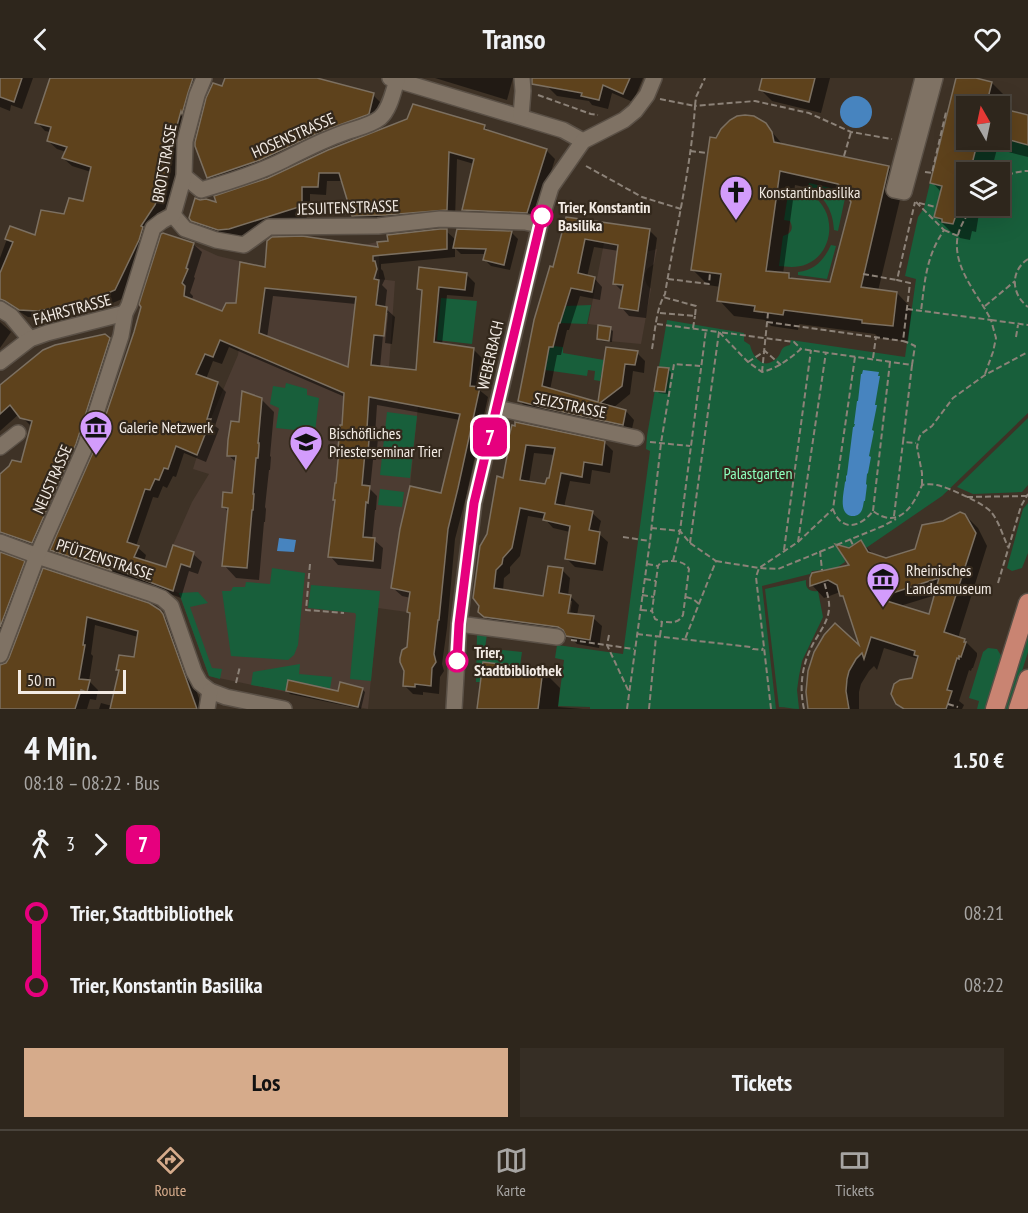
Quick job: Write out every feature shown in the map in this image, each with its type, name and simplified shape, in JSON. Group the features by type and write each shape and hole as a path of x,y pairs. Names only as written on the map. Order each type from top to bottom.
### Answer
{"main road":[{"path":"994,709 1028,603"},
{"path":"1018,709 1028,679"}],"street":[{"name":"BROTSTRASSE","path":"125,313 153,228 173,215 184,176 185,141 204,78"},
{"path":"399,81 521,116 563,130 583,141 624,120 635,111 647,95 654,78"},
{"path":"923,78 894,190 910,197 935,78"},
{"name":"HOSENSTRASSE","path":"184,176 201,190 226,183 282,161 338,135 375,122 383,115 399,81"},
{"path":"521,116 523,85"},
{"name":"WEBERBACH","path":"454,709 459,624 474,503 539,225 551,187 583,141"},
{"name":"JESUITENSTRASSE","path":"173,215 185,229 216,240 244,245 268,227 378,226 440,219 525,222 539,225"},
{"path":"0,309 11,316 30,339"},
{"name":"FAHRSTRASSE","path":"0,362 30,339 125,313"},
{"name":"NEUSTRASSE","path":"0,655 37,556 86,447 122,336 125,313"},
{"name":"SEIZSTRASSE","path":"496,408 641,440"},
{"path":"0,447 18,433"},
{"name":"PFÜTZENSTRASSE","path":"0,542 162,598 171,606 194,672 200,683 210,691"},
{"path":"459,624 557,637"},
{"path":"207,709 210,691 284,709"}],"path":[{"path":"652,349 681,209 693,136 696,97 705,78"},
{"path":"523,85 591,114 598,114"},
{"path":"657,99 695,106 755,101 809,114 851,132 906,142"},
{"path":"924,171 932,173 946,112 948,112"},
{"path":"844,156 851,132"},
{"path":"690,150 708,153"},
{"path":"586,166 642,197 681,209"},
{"path":"1010,174 1028,171"},
{"path":"910,197 936,207"},
{"path":"910,197 944,230 958,236"},
{"path":"897,280 910,197"},
{"path":"968,216 958,236 957,248 963,270 991,320 996,338 984,375"},
{"path":"921,311 927,269 934,244 944,230"},
{"path":"1028,259 1017,269 1014,287 1022,303 1028,307"},
{"path":"668,279 709,284 710,273"},
{"path":"863,274 910,283 903,341"},
{"path":"984,307 1015,281"},
{"path":"663,297 696,306 693,329"},
{"path":"907,309 1028,326"},
{"path":"659,313 695,316"},
{"path":"762,372 768,313"},
{"path":"767,322 903,341 915,346 894,518"},
{"path":"657,324 794,342 801,349 912,365"},
{"path":"1016,337 1018,324"},
{"path":"673,561 680,531 706,330"},
{"path":"719,332 748,362 762,372"},
{"path":"690,543 719,332"},
{"path":"873,359 876,337"},
{"path":"762,372 781,365 801,349"},
{"path":"784,551 811,350"},
{"path":"748,362 765,351"},
{"path":"765,351 781,365"},
{"path":"798,542 826,352"},
{"path":"651,528 680,531 690,543 716,561 778,569 884,525 903,515 922,485 917,443 921,434 932,426 953,398 984,375 1028,352"},
{"path":"855,356 833,509 836,517 849,525 862,522 873,511 890,362"},
{"path":"627,709 661,443 674,364 700,366"},
{"path":"641,440 690,446"},
{"path":"903,442 917,443"},
{"path":"922,485 949,488 981,503 991,512 1008,547"},
{"path":"964,496 1028,495"},
{"path":"998,583 1021,506 1028,495"},
{"path":"771,709 756,578 759,568 798,542 833,509"},
{"path":"873,511 883,517 894,518 903,515"},
{"path":"623,537 650,541"},
{"path":"850,539 853,545"},
{"path":"820,551 822,570"},
{"path":"673,561 687,565 689,569 686,597 680,620 663,622 655,619 652,611 658,566 662,562 673,561"},
{"path":"685,639 716,561"},
{"path":"310,564 306,609 344,614"},
{"path":"647,564 658,566"},
{"path":"645,579 656,581"},
{"path":"804,709 802,684 804,666 811,646 826,621 829,607 824,581"},
{"path":"642,596 654,597"},
{"path":"686,597 699,604"},
{"path":"641,610 652,611"},
{"path":"649,709 658,636 663,622"},
{"path":"637,634 762,650 763,648"},
{"path":"609,635 608,645 629,692"},
{"path":"557,637 635,649"},
{"path":"233,698 240,666"},
{"path":"948,704 958,707"}],"shaded area":[{"name":"Bischöfliches Priesterseminar Trier","path":"272,234 276,237 286,238 286,235 289,238 316,238 316,241 330,239 330,242 363,245 377,242 379,279 395,281 389,367 394,379 390,401 418,406 410,486 391,588 410,592 407,612 378,608 368,709 209,676 179,593 160,586 173,545 192,502 209,474 193,469 203,437 239,348 138,306 146,280 171,291 175,282 182,283 194,245 218,256 265,267 267,238 265,236 272,237"},
{"path":"604,243 638,248 646,252 657,249 654,264 647,269 645,274 647,285 651,289 641,344 609,341 611,327 588,324"}],"green space":[{"name":"Palastgarten","path":"1010,140 1028,145 1028,413 942,496 866,548 861,540 849,548 844,557 845,562 833,570 812,571 810,574 762,586 776,709 590,709 590,707 558,706 564,660 555,658 557,645 623,654 650,451 646,449 647,436 667,320 744,333 744,341 750,345 756,358 764,363 772,362 777,358 783,348 790,345 791,340 905,357 916,279 905,276 918,217 924,208 930,183 956,189 956,216 1010,216 1010,162 972,162 976,150 1010,150"},
{"path":"809,183 839,190 845,198 838,231 834,230 827,205 819,195 808,188"},
{"path":"789,188 811,195 825,210 829,220 827,241 823,250 807,264 797,267 779,266 783,236 792,229 790,221 784,220"},
{"path":"831,245 836,246 827,279 798,275 798,272 818,263"},
{"path":"441,298 477,301 472,344 437,340"},
{"path":"591,305 587,324 560,323 566,306"},
{"path":"549,347 563,347 563,353 604,360 600,381 594,380 595,371 588,370 587,376 545,370"},
{"path":"286,383 307,389 307,395 319,398 315,432 276,428 279,408 270,404 273,386 285,388"},
{"path":"387,412 417,416 410,478 380,475"},
{"path":"1028,418 1028,485 1022,492 973,494 957,487"},
{"path":"380,489 404,492 402,507 378,505"},
{"path":"1028,503 1028,553 1022,568 1012,571 1007,568 1023,509"},
{"path":"272,568 305,573 298,645 294,655 288,660 231,656 222,591 231,591 233,587 245,587 246,582 270,584"},
{"path":"806,580 806,586 809,589 818,591 823,617 802,661 797,690 799,709 779,707 765,589"},
{"path":"311,585 380,591 371,681 350,679 355,613 308,608"},
{"path":"198,592 208,603 190,607 212,668 222,669 220,679 209,676 179,593"},
{"path":"1028,628 1028,652 1010,709 1003,709"},
{"path":"477,634 487,634 485,648 522,652 520,666 483,662 481,682 476,682"},
{"path":"988,648 997,649 1002,657 986,709 977,709 979,701 969,698 983,652"},
{"path":"300,664 299,674 332,677 330,689 288,680 286,691 251,685 253,672"}],"water":[{"path":"856,96 867,101 872,112 867,123 856,128 845,123 840,112 845,101"},
{"path":"863,370 879,372 878,376 880,376 865,501 860,513 853,516 845,512 843,500"},
{"path":"279,538 296,540 294,552 277,551"}],"building":[{"path":"0,78 22,78 14,102 0,97"},
{"path":"50,78 193,78 171,147 169,170 155,205 141,226 143,227 139,240 115,290 92,300 68,306 37,311 19,310 0,299 0,273 13,242 5,239 10,226 35,235 41,210 64,214 69,198 83,201 91,167 62,158 67,147 47,141 51,127 35,123"},
{"path":"225,78 317,78 374,93 369,114 320,132 260,160 207,178 195,142 206,98 213,83 222,86"},
{"path":"532,78 630,78 623,94 603,85 599,100 581,96 582,93 532,84"},
{"path":"762,78 815,78 809,102 759,90"},
{"path":"956,78 976,78 992,82 988,96 956,96 956,150 976,150 972,162 956,162 956,215 953,224 942,222 942,219 934,217 942,186 930,183"},
{"path":"413,104 485,125 484,129 547,149 527,213 462,210 474,159 449,152 447,210 352,216 339,173 319,173 318,187 302,187 302,206 229,229 218,230 191,221 189,218 195,198 216,202 214,196 268,178 328,150 407,119"},
{"path":"1010,111 1028,115 1028,145 1010,140"},
{"path":"737,116 754,116 766,123 772,132 774,142 889,166 861,287 897,292 893,326 784,310 783,315 754,311 755,306 717,301 721,274 691,270 710,137 716,138 721,129","holes":["780,171 838,184 851,202 830,282 789,278 789,273 766,271"]},
{"path":"566,217 650,229 638,311 619,308 623,285 613,284 618,245 585,239 578,273 595,277 592,292 571,288 553,347 549,347 542,386 598,402 606,347 638,351 635,365 625,364 622,386 600,403 626,410 623,425 518,401 534,320 550,266 553,267"},
{"path":"447,229 447,249 373,256 377,269 374,279 379,280 376,305 387,307 384,336 374,335 371,365 416,370 422,290 417,289 419,267 467,273 465,290 439,287 434,342 474,348 470,386 480,387 448,529 434,654 436,662 432,668 431,686 415,684 415,687 403,686 404,671 400,658 402,650 407,647 410,613 407,612 410,592 391,588 400,529 410,486 441,493 460,414 369,397 367,428 370,428 362,485 370,486 363,537 375,538 373,561 328,557 344,393 220,340 213,357 205,354 196,374 218,382 207,419 211,419 197,455 176,446 168,469 164,468 159,480 155,479 150,490 145,489 127,542 139,546 134,557 166,567 173,545 194,552 190,567 181,564 173,591 105,565 112,571 50,550 94,450 134,332 141,307 139,304 161,234 194,243 182,283 185,286 184,296 222,311 226,303 236,303 240,262 265,267 267,241 272,237 302,236 378,247 377,242 388,241 387,235","holes":["265,288 356,297 348,367 259,333"]},
{"path":"457,229 512,231 504,265 483,260 486,249 453,248"},
{"path":"598,325 611,327 609,341 597,339"},
{"path":"105,334 110,338 76,444 32,543 0,532 0,474 12,460 21,462 32,421 20,418 10,405 0,414 0,385 43,350 55,345"},
{"path":"658,367 669,368 665,392 654,391"},
{"path":"242,391 262,398 247,568 222,566 228,508 222,507 223,492 232,493 236,456 227,456 228,440 231,421 239,422"},
{"path":"515,422 605,441 602,465 584,462 582,477 561,473 555,504 593,511 589,530 600,532 595,564 565,559 570,526 543,520 545,513 520,508 512,548 496,570 494,588 543,596 548,566 563,568 559,593 571,595 568,613 594,616 590,640 566,636 558,627 484,617 478,612 479,606 473,598 480,546 487,534 497,476 503,478 508,451 505,451 512,425 515,426","holes":["526,445 555,448 549,478 545,484 520,480"]},
{"name":"Rheinisches Landesmuseum","path":"960,512 965,514 976,533 944,632 965,639 964,642 966,642 961,657 957,658 947,690 952,691 946,709 904,709 896,704 891,694 894,684 900,680 912,678 918,656 914,655 915,651 871,637 864,659 862,653 849,671 846,691 849,709 808,709 806,692 808,671 814,652 824,635 835,623 859,645 843,596 840,596 837,585 828,580 810,586 812,573 849,565 835,544 849,548 861,540 868,552 886,558 915,549 922,525 943,521","holes":["939,578 929,614 877,598"]},
{"path":"0,552 25,561 0,627"},
{"path":"43,568 149,603 160,610 197,709 110,709 119,670 116,670 119,655 134,657 138,631 87,617 79,679 90,680 87,692 81,690 75,709 0,709 0,665 6,663 9,658"},
{"path":"483,662 543,669 538,709 477,709"},
{"path":"288,680 338,691 340,682 363,688 358,707 286,691"}],"bus line":[{"name":"7","path":"457,661 459,624 474,503 542,216"}],"place":[{"name":"Trier, Konstantin Basilika","path":"542,216"},
{"name":"Konstantinbasilika","path":"736,221"},
{"name":"Galerie Netzwerk","path":"96,456"},
{"name":"Bischöfliches Priesterseminar Trier","path":"306,471"},
{"name":"Rheinisches Landesmuseum","path":"883,608"},
{"name":"Trier, Stadtbibliothek","path":"457,661"}]}
